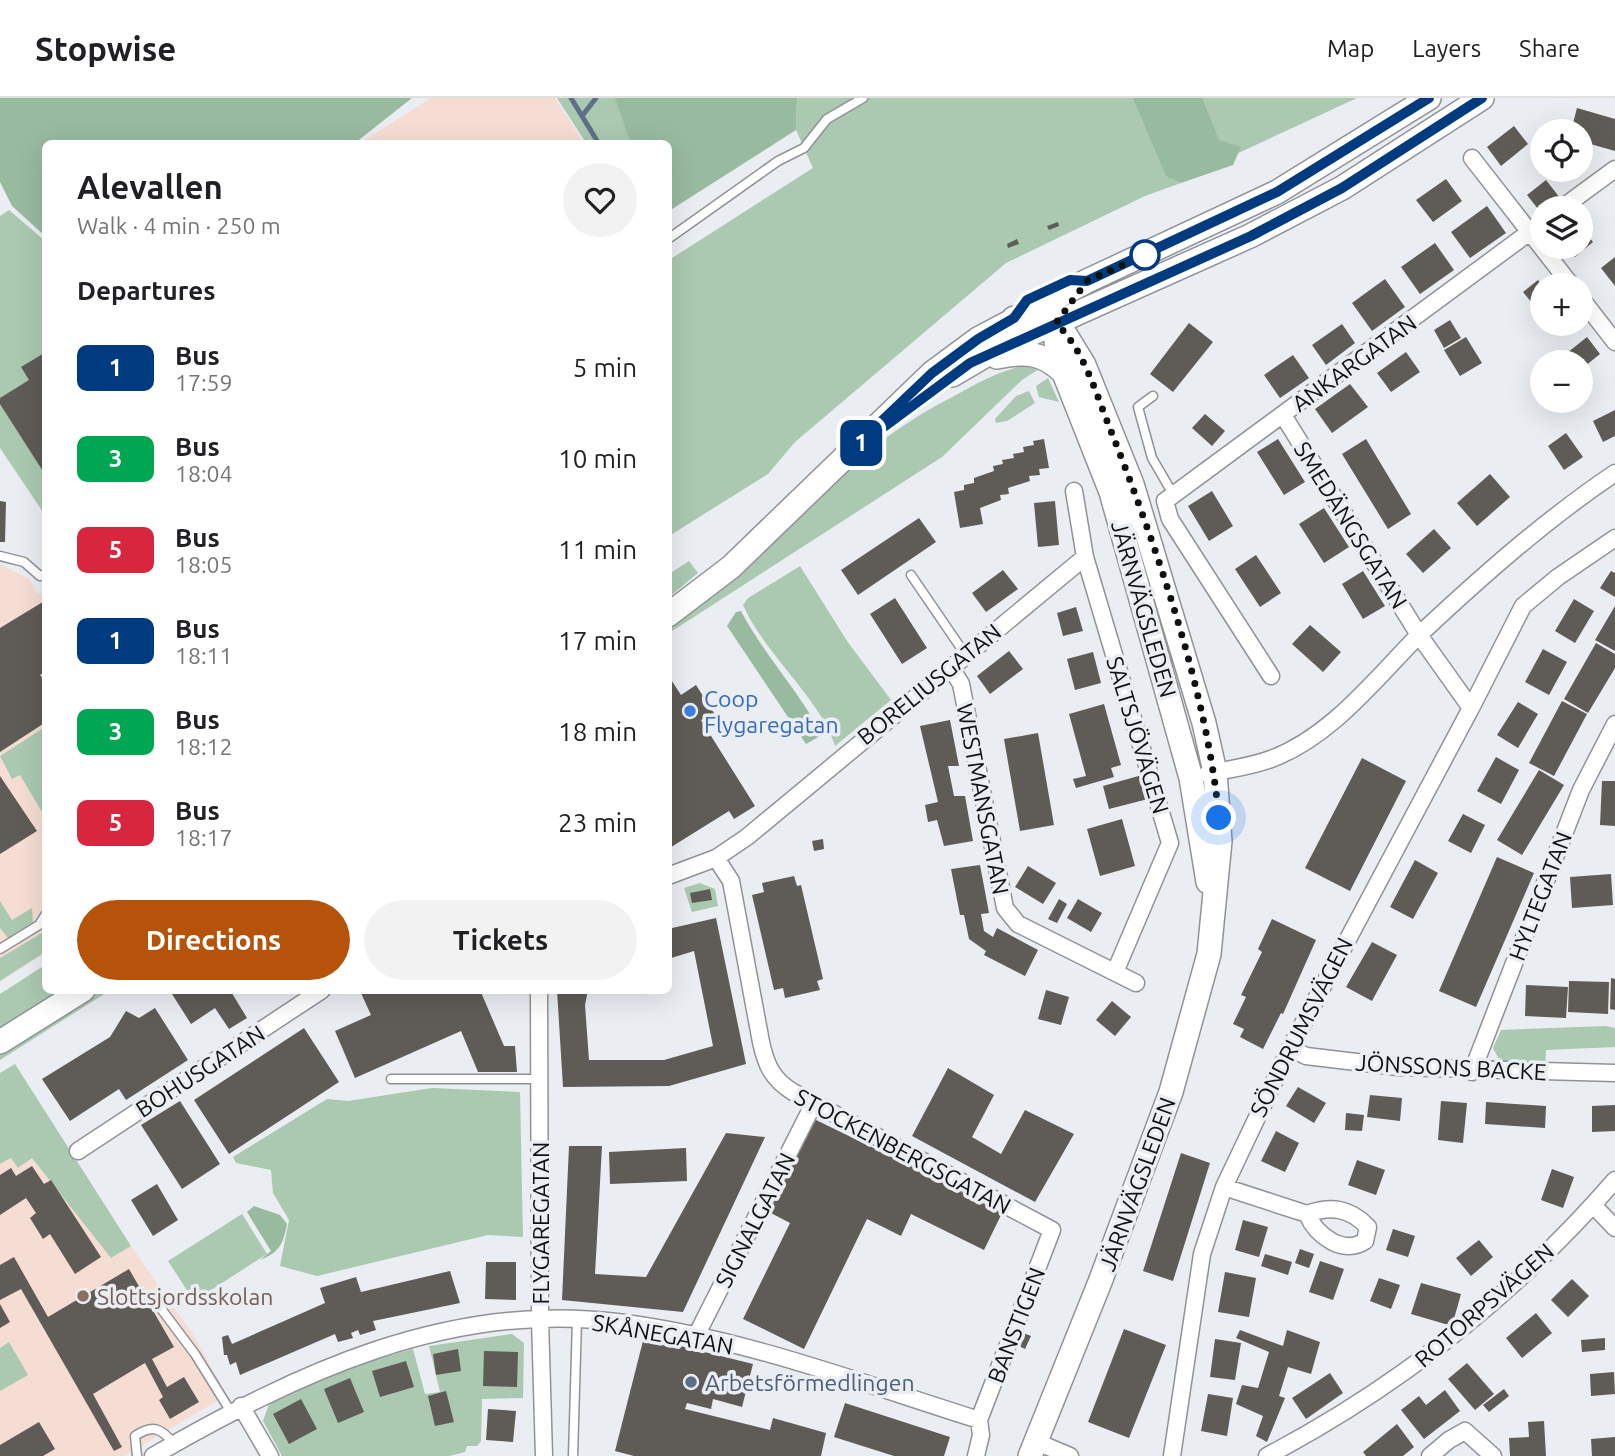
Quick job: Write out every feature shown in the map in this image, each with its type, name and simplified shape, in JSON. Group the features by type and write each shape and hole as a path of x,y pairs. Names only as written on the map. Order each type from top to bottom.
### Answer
{"main road":[{"path":"672,612 731,567 932,373 978,339 1087,281 1277,192 1429,98"},
{"path":"846,455 970,363 1102,305 1167,271 1251,236 1342,188 1482,98"},
{"path":"1056,323 1087,281"},
{"path":"970,363 1023,352 1043,356 1074,369 1084,328 1102,305"},
{"path":"1014,318 1056,323"},
{"name":"JÄRNVÄGSLEDEN","path":"1033,1449 1171,1092 1209,954 1220,841 1214,772 1182,642 1150,540 1132,485 1074,369 1055,348 1056,323"},
{"name":"JÄRNVÄGSLEDEN","path":"1074,369 1191,778 1212,902"},
{"path":"0,1042 77,994"}],"street":[{"path":"1472,158 1530,222"},
{"path":"1578,196 1615,169"},
{"name":"ANKARGATAN","path":"1169,497 1530,232"},
{"path":"1593,310 1612,331"},
{"name":"SMEDÄNGSGATAN","path":"1283,415 1419,635"},
{"path":"1191,778 1270,760 1332,722 1419,635 1533,532 1615,473"},
{"name":"SALTSJÖVÄGEN","path":"1074,491 1085,557 1170,843 1115,972"},
{"path":"1169,497 1170,519 1271,676"},
{"name":"SÖNDRUMSVÄGEN","path":"1172,1456 1202,1254 1224,1187 1290,1048 1524,606 1558,576 1615,538"},
{"name":"BORELIUSGATAN","path":"672,874 716,858 747,837 950,666 1085,557"},
{"path":"1419,635 1471,708"},
{"name":"WESTMANSGATAN","path":"950,666 961,684 1004,908 1018,924 1136,983"},
{"name":"HYLTEGATAN","path":"1472,1072 1580,790 1615,724"},
{"name":"STOCKENBERGSGATAN","path":"716,858 731,881 765,1062 778,1083 1052,1230"},
{"name":"BOHUSGATAN","path":"78,1151 316,994"},
{"name":"FLYGAREGATAN","path":"539,994 540,1319 544,1456"},
{"name":"JÖNSSONS BACKE","path":"1290,1048 1306,1056 1398,1067 1472,1072 1615,1073"},
{"name":"SIGNALGATAN","path":"696,1336 814,1103"},
{"name":"ROTORPSVÄGEN","path":"1274,1454 1340,1416 1462,1331 1535,1265 1615,1180"},
{"path":"1224,1187 1307,1214"},
{"path":"1593,1205 1615,1228"},
{"name":"BANSTIGEN","path":"976,1456 981,1435 979,1420 1052,1230"},
{"name":"SKÅNEGATAN","path":"153,1456 236,1409 332,1364 412,1338 477,1326 540,1319 616,1322 696,1336 789,1360 979,1420"},
{"path":"236,1409 270,1456"},
{"path":"1430,1456 1449,1440 1465,1432 1472,1434 1493,1456"},
{"path":"1033,1449 1070,1456"}],"lane":[{"path":"672,236 778,161 804,148 827,119 863,98"},
{"path":"1153,396 1138,407 1152,458 1169,497"},
{"path":"0,556 24,562 42,575"},
{"path":"911,575 965,654"},
{"path":"0,948 42,921"},
{"path":"391,1079 539,1079"},
{"path":"156,1302 236,1409"},
{"path":"573,1456 577,1320"},
{"path":"137,1456 135,1436 145,1429 156,1427 174,1444"}],"shaded area":[{"path":"431,98 555,98 582,140 365,140"},
{"path":"0,564 29,579 38,595 42,592 42,955 0,982"},
{"name":"Slottsjordsskolan","path":"11,1158 32,1158 112,1258 131,1246 192,1333 227,1395 124,1456 0,1456 0,1164"}],"green space":[{"path":"0,98 412,98 359,140 42,140 42,233 12,206 0,182"},
{"path":"557,98 633,98 640,140 584,140"},
{"path":"615,98 797,98 796,130 672,209 672,140 630,140"},
{"path":"797,98 1357,98 1006,263 795,442 768,474 672,534 672,258 813,168 796,130"},
{"path":"1133,98 1202,98 1219,140 1241,147 1233,165 1181,183 1166,176"},
{"path":"9,210 42,238 42,511 0,448 0,216"},
{"path":"1022,366 1039,369 1022,380 942,457 672,631 672,625 689,613 841,473 874,447 939,404"},
{"path":"1048,378 1059,402 1039,397 1036,386"},
{"path":"1029,391 1035,403 1007,421 996,423 995,419 1016,396"},
{"path":"689,561 698,573 672,595 672,572"},
{"path":"800,566 847,641 891,700 835,746 818,712 764,641 743,605 748,598"},
{"path":"741,611 822,735 806,744 727,626 736,612"},
{"path":"42,729 42,812 20,775 12,779 0,756"},
{"path":"700,883 715,889 718,906 692,912 684,888"},
{"path":"0,901 12,920 32,908 33,922 8,938 0,928"},
{"path":"42,933 42,954 0,981 0,958"},
{"path":"42,967 42,994 59,994 0,1031 0,994"},
{"path":"96,994 104,994 0,1060 0,1055"},
{"path":"1606,1026 1615,1028 1615,1047 1546,1050 1545,1069 1501,1063 1493,1048 1501,1030"},
{"path":"15,1064 131,1246 111,1258 32,1158 18,1168 11,1158 0,1164 0,1073"},
{"path":"432,1088 520,1092 523,1237 488,1235 317,1276 280,1266 289,1220 273,1193 271,1170 236,1163 233,1157 327,1099 348,1101"},
{"path":"254,1206 280,1215 287,1224 280,1246 260,1260 271,1251 247,1212"},
{"path":"242,1214 267,1254 194,1301 168,1261"},
{"path":"512,1334 524,1343 523,1398 482,1399 481,1441 477,1446 467,1446 465,1452 449,1456 282,1456 263,1421 269,1404 356,1365 413,1349 425,1394 440,1392 429,1346"},
{"path":"9,1342 28,1375 0,1391 0,1348"}],"building":[{"path":"1577,108 1615,119 1615,151 1593,145 1593,119 1574,119"},
{"path":"1514,126 1528,144 1501,166 1487,147"},
{"path":"1446,179 1462,201 1433,222 1416,200"},
{"path":"1543,182 1548,182 1558,196 1530,196 1530,199 1527,195"},
{"path":"1487,206 1506,233 1470,258 1451,232"},
{"path":"1058,222 1059,226 1049,230 1047,226"},
{"path":"1017,239 1019,244 1008,248 1007,244"},
{"path":"1435,243 1454,270 1420,294 1401,267"},
{"path":"1615,257 1615,286 1601,268"},
{"path":"1385,279 1405,307 1372,331 1352,303"},
{"path":"1530,286 1530,300 1523,292"},
{"path":"1450,320 1461,338 1444,348 1434,330"},
{"path":"1189,323 1213,342 1173,392 1150,374"},
{"path":"1342,324 1355,343 1326,365 1312,345"},
{"path":"1466,337 1482,363 1460,376 1444,350"},
{"path":"1587,337 1600,354 1593,360 1593,350 1571,350"},
{"path":"1406,352 1420,372 1391,392 1377,373"},
{"path":"42,354 42,470 0,404 0,398 29,380 21,367"},
{"path":"1293,355 1309,378 1280,398 1264,375"},
{"path":"1350,384 1368,407 1332,433 1315,409"},
{"path":"1615,410 1615,436 1603,442 1593,421"},
{"path":"1205,414 1225,431 1212,446 1192,428"},
{"path":"1566,433 1583,457 1564,470 1548,446"},
{"path":"1044,439 1049,468 1039,469 1040,475 1029,476 1030,481 1008,488 1009,494 1000,495 1001,500 980,508 983,524 960,528 954,492 964,490 964,485 974,483 974,478 994,471 993,466 1003,464 1002,460 1014,458 1013,454 1024,452 1023,447 1034,445 1033,441"},
{"path":"1278,439 1305,482 1284,495 1257,452"},
{"path":"1366,439 1411,514 1388,529 1342,454"},
{"path":"1490,474 1510,497 1477,526 1457,503"},
{"path":"1212,491 1233,526 1209,541 1188,506"},
{"path":"0,501 6,502 5,542 0,542"},
{"path":"1055,501 1059,545 1038,547 1034,503"},
{"path":"1324,508 1349,547 1324,563 1299,524"},
{"path":"919,518 936,542 858,595 841,570"},
{"path":"1434,529 1451,548 1423,573 1406,554"},
{"path":"1256,555 1281,593 1260,607 1235,569"},
{"path":"1003,570 1018,589 986,612 972,593"},
{"path":"1363,571 1385,606 1363,619 1342,584"},
{"path":"1611,571 1615,573 1615,597 1600,588"},
{"path":"895,598 927,648 902,664 870,614"},
{"path":"1574,599 1594,611 1575,643 1555,631"},
{"path":"42,602 42,725 0,752 0,628"},
{"path":"1615,606 1615,651 1595,640"},
{"path":"1076,607 1083,631 1063,636 1057,613"},
{"path":"1310,625 1341,652 1323,672 1292,644"},
{"path":"1596,643 1615,654 1615,668 1588,713 1564,699"},
{"path":"1543,649 1567,662 1549,695 1525,682"},
{"path":"1009,651 1023,669 990,694 977,676"},
{"path":"1093,652 1101,683 1075,690 1067,659"},
{"path":"672,681 681,695 696,685 714,713 701,720 755,806 734,819 729,811 672,847"},
{"path":"1562,701 1587,714 1554,776 1529,763"},
{"path":"1518,702 1538,714 1518,748 1497,735"},
{"path":"1104,704 1121,765 1111,768 1114,777 1076,788 1073,779 1086,776 1069,714"},
{"path":"950,720 959,766 948,766 954,796 965,796 973,841 944,846 937,820 928,822 925,805 938,802 920,726"},
{"path":"1038,733 1054,825 1020,831 1004,739"},
{"path":"1496,757 1519,770 1501,804 1477,791"},
{"path":"1362,758 1406,781 1350,891 1305,868"},
{"path":"1539,770 1564,785 1522,855 1497,840"},
{"path":"1142,775 1148,799 1109,809 1103,786"},
{"path":"0,776 37,831 0,854"},
{"path":"1602,781 1615,781 1615,826 1600,825"},
{"path":"1463,814 1485,825 1471,853 1448,841"},
{"path":"1122,819 1135,866 1100,876 1087,829"},
{"path":"823,839 824,849 814,851 812,841"},
{"path":"1497,857 1534,873 1476,1007 1439,991"},
{"path":"1415,860 1438,873 1413,919 1390,907"},
{"path":"980,865 989,913 981,914 984,931 993,937 997,928 1038,950 1025,976 984,955 986,951 969,939 964,915 960,915 951,869"},
{"path":"1028,866 1056,883 1043,904 1015,887"},
{"path":"1611,874 1613,905 1572,908 1570,877"},
{"path":"794,876 797,886 801,885 823,979 817,981 820,990 785,998 783,988 774,990 752,895 764,892 762,883"},
{"path":"710,889 712,900 692,903 690,893"},
{"path":"1059,899 1067,904 1057,923 1048,919"},
{"path":"1078,899 1102,913 1091,932 1067,918"},
{"path":"716,918 746,1064 669,1086 563,1087 557,994 587,994 585,1005 589,1060 664,1060 713,1046 694,951 672,958 672,928"},
{"path":"1272,919 1316,940 1283,1014 1281,1013 1263,1049 1240,1037 1244,1029 1233,1024 1246,997 1241,995 1262,952 1258,949"},
{"path":"1372,942 1397,955 1372,1001 1346,987"},
{"path":"1611,978 1615,979 1615,1010 1610,1009"},
{"path":"1569,981 1609,982 1608,1014 1568,1012"},
{"path":"1526,985 1568,987 1566,1018 1525,1016"},
{"path":"1046,990 1069,997 1061,1025 1038,1019"},
{"path":"172,994 232,994 247,1018 229,1029 215,1008 191,1024"},
{"path":"361,994 482,994 504,1046 515,1046 517,1072 478,1072 461,1031 355,1078 335,1031 371,1015"},
{"path":"1112,1001 1131,1017 1115,1036 1096,1020"},
{"path":"155,1008 188,1060 126,1100 119,1089 70,1121 42,1079 110,1037 126,1011 139,1018"},
{"path":"304,1028 339,1082 229,1154 194,1100"},
{"path":"948,1068 994,1095 972,1137 1001,1154 1025,1110 1074,1134 1035,1202 912,1136"},
{"path":"1298,1087 1326,1103 1314,1123 1286,1106"},
{"path":"1370,1095 1402,1098 1400,1121 1367,1117"},
{"path":"180,1101 220,1164 182,1189 141,1125"},
{"path":"1441,1101 1467,1103 1463,1143 1438,1140"},
{"path":"1486,1102 1546,1106 1545,1128 1485,1124"},
{"path":"1615,1105 1615,1131 1592,1132 1592,1106"},
{"path":"1346,1113 1364,1115 1362,1131 1345,1130"},
{"path":"814,1119 1003,1211 984,1250 911,1214 901,1236 867,1219 804,1349 743,1319 790,1223 769,1212"},
{"path":"1276,1131 1299,1143 1285,1172 1261,1161"},
{"path":"726,1133 765,1137 683,1312 562,1300 569,1146 602,1146 595,1274 646,1277"},
{"path":"686,1148 687,1181 610,1184 609,1152"},
{"path":"1181,1153 1210,1163 1173,1281 1143,1271"},
{"path":"1357,1160 1385,1170 1376,1195 1348,1185"},
{"path":"32,1166 44,1184 51,1180 101,1257 75,1274 50,1234 43,1239 30,1218 36,1213 26,1198 0,1215 0,1175 11,1168 16,1176"},
{"path":"1552,1169 1574,1177 1563,1208 1541,1200"},
{"path":"157,1184 178,1220 153,1236 131,1200"},
{"path":"1243,1220 1268,1227 1259,1257 1235,1250"},
{"path":"1393,1229 1415,1236 1408,1257 1386,1250"},
{"path":"1479,1240 1493,1257 1471,1276 1456,1258"},
{"path":"1300,1249 1314,1254 1309,1268 1295,1263"},
{"path":"1265,1254 1292,1262 1288,1275 1261,1266"},
{"path":"14,1257 48,1317 129,1269 174,1347 152,1359 167,1387 184,1377 199,1402 170,1419 159,1400 163,1397 145,1363 93,1394 122,1447 114,1451 21,1289 0,1300 0,1265"},
{"path":"1320,1261 1344,1269 1333,1300 1309,1292"},
{"path":"486,1262 516,1262 516,1300 485,1299"},
{"path":"450,1271 460,1303 373,1321 376,1330 360,1335 358,1330 351,1333 353,1338 338,1342 335,1334 240,1375 236,1362 230,1365 227,1355 224,1355 222,1337 228,1335 232,1344 325,1303 320,1288 356,1277 361,1292"},
{"path":"1225,1272 1256,1278 1249,1317 1218,1312"},
{"path":"1379,1278 1400,1285 1391,1309 1370,1301"},
{"path":"1572,1279 1589,1296 1568,1317 1551,1300"},
{"path":"1421,1283 1461,1294 1452,1326 1411,1314"},
{"path":"0,1304 10,1322 0,1328"},
{"path":"1536,1313 1552,1333 1522,1358 1506,1338"},
{"path":"1124,1329 1166,1345 1129,1438 1088,1422"},
{"path":"1240,1330 1283,1346 1287,1330 1320,1342 1311,1374 1288,1367 1279,1396 1285,1398 1267,1442 1256,1436 1263,1416 1236,1404 1242,1385 1258,1388 1269,1352 1236,1338"},
{"path":"1021,1332 1031,1336 1025,1349 1015,1344"},
{"name":"Arbetsförmedlingen","path":"644,1337 753,1364 742,1407 713,1399 711,1409 687,1403 685,1409 770,1430 773,1418 826,1433 821,1456 634,1456 615,1451"},
{"path":"1605,1338 1605,1350 1582,1352 1581,1340"},
{"path":"1215,1339 1241,1343 1235,1380 1210,1377"},
{"path":"458,1349 461,1371 436,1375 433,1354"},
{"path":"484,1351 518,1352 517,1387 483,1386"},
{"path":"406,1361 414,1387 380,1397 372,1371"},
{"path":"1467,1363 1494,1394 1475,1410 1448,1379"},
{"path":"1614,1372 1615,1394 1591,1396 1590,1374"},
{"path":"1330,1373 1343,1393 1306,1419 1292,1398"},
{"path":"350,1378 364,1412 338,1423 324,1389"},
{"path":"1504,1389 1509,1396 1489,1412 1483,1405"},
{"path":"1445,1390 1460,1411 1424,1439 1401,1410 1419,1396 1426,1405"},
{"path":"446,1391 454,1422 435,1426 428,1396"},
{"path":"1208,1394 1233,1398 1227,1436 1201,1431"},
{"path":"301,1399 317,1429 289,1444 273,1414"},
{"path":"845,1403 950,1437 944,1456 894,1456 834,1437"},
{"path":"488,1409 516,1411 513,1442 486,1440"},
{"path":"1544,1421 1546,1456 1510,1456 1509,1438 1529,1437 1528,1422"},
{"path":"39,1422 55,1449 43,1456 0,1456 0,1445"},
{"path":"1397,1424 1414,1447 1403,1456 1366,1456 1363,1452"},
{"path":"1615,1437 1615,1456 1592,1456 1591,1439"}],"waterway":[{"path":"571,98 597,140"},
{"path":"582,116 596,98"}],"bus line":[{"name":"1","path":"1429,98 1251,206 1087,281 1070,280 1040,292 1027,300 1014,318 978,339 932,373 846,455 970,363 1027,335 1102,305 1167,271 1251,236 1342,188 1482,98"}],"place":[{"name":"Coop Flygaregatan","path":"690,711"},
{"name":"Slottsjordsskolan","path":"83,1296"},
{"name":"Arbetsförmedlingen","path":"691,1382"}],"route":[{"path":"1145,255 1087,281 1070,300 1056,323 1084,365 1132,485 1178,629 1204,723 1214,772 1219,818"}]}
